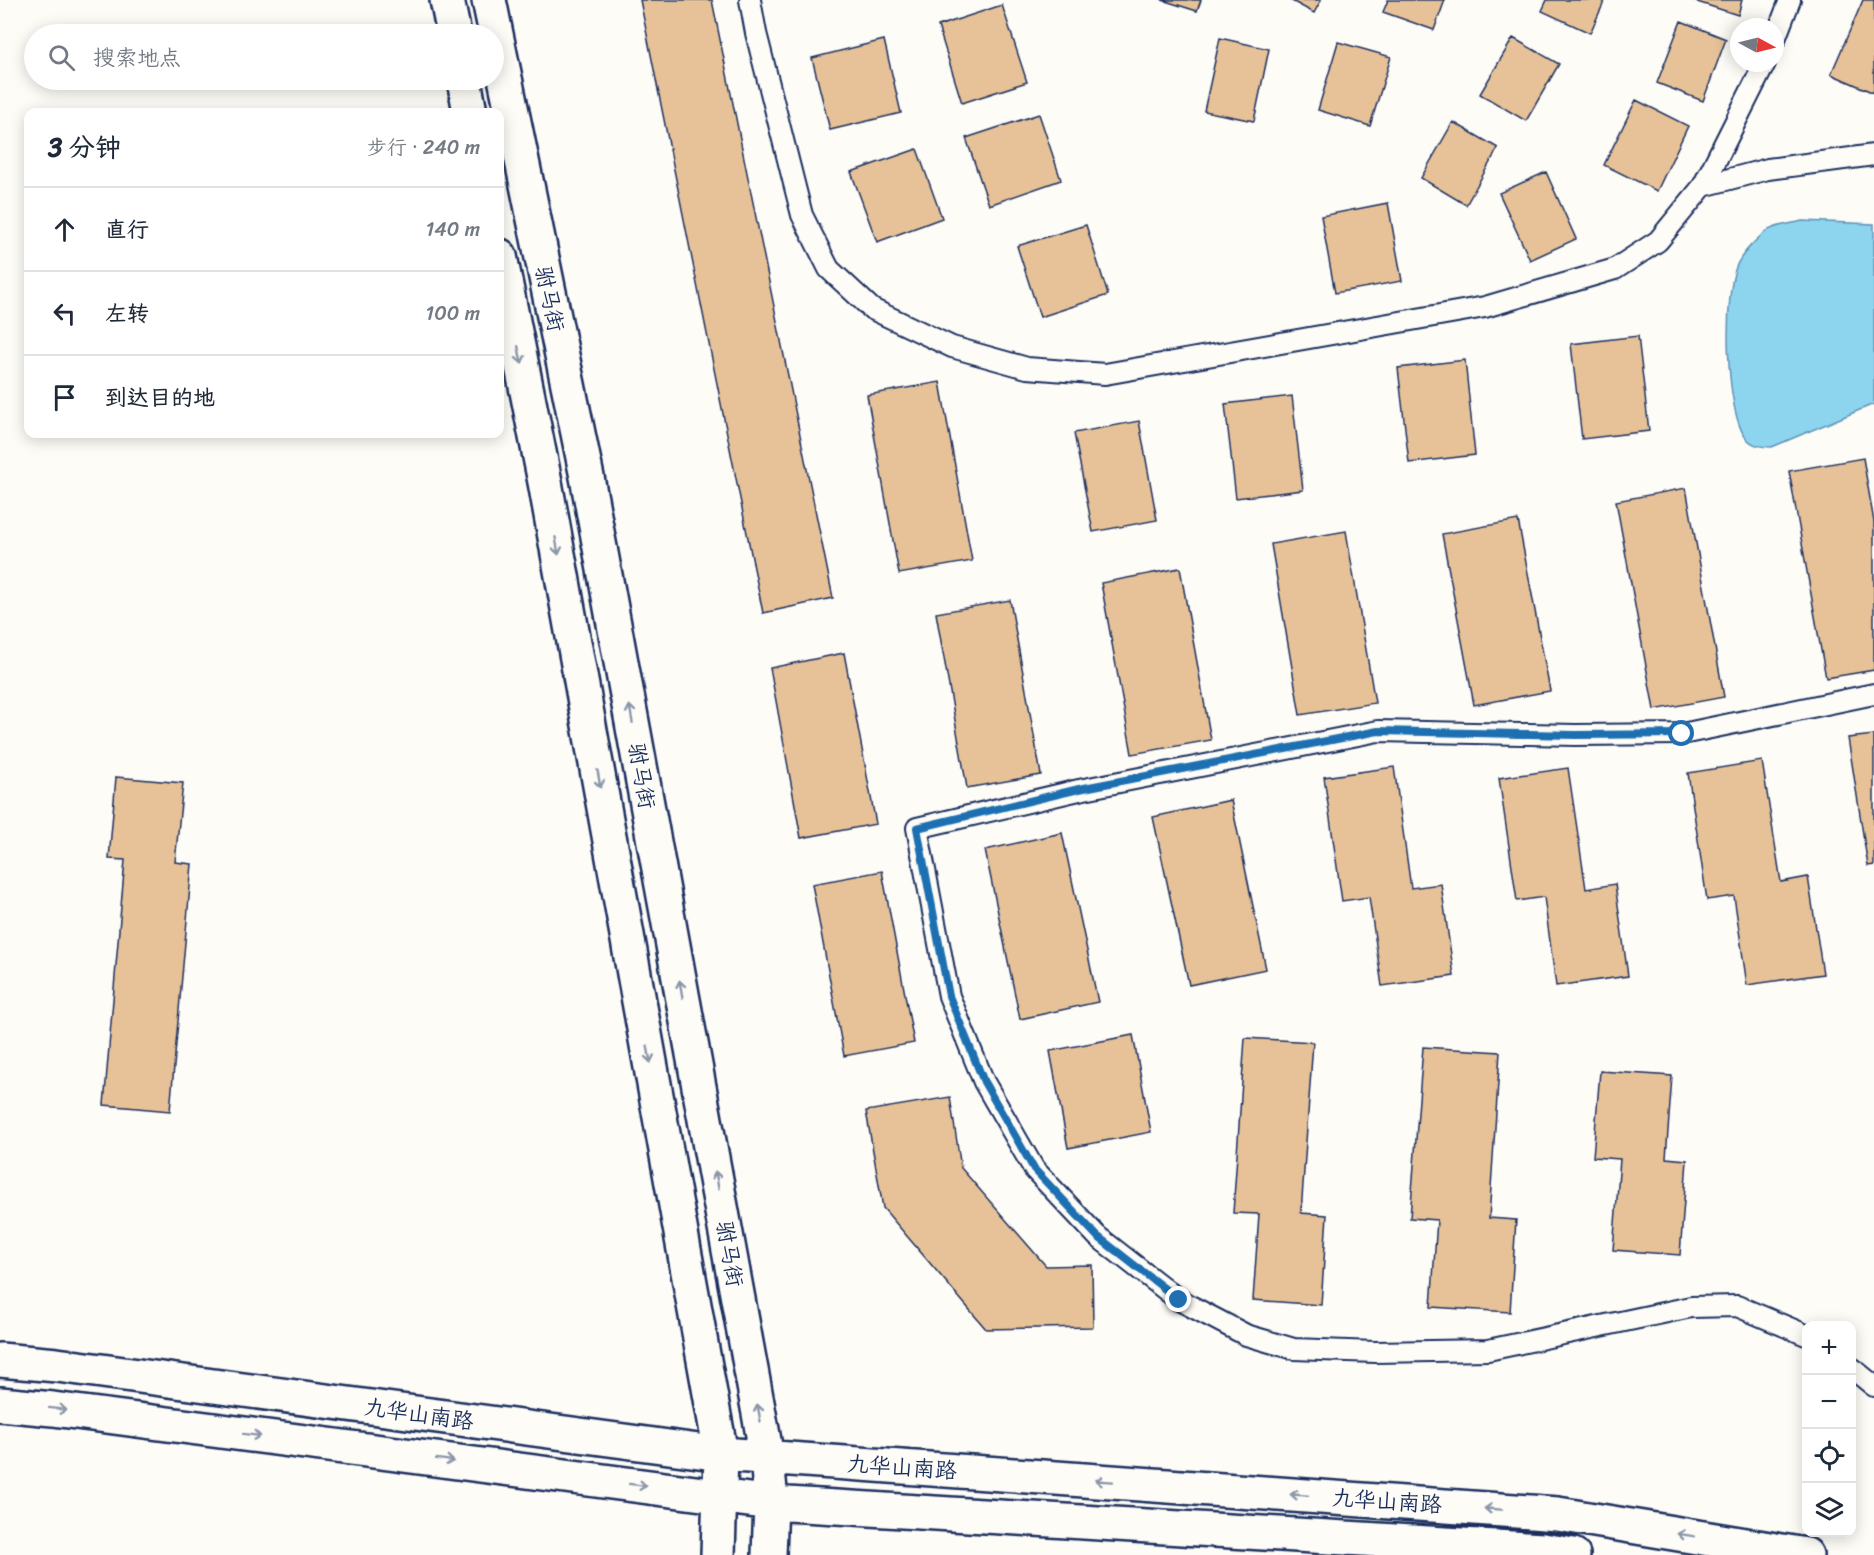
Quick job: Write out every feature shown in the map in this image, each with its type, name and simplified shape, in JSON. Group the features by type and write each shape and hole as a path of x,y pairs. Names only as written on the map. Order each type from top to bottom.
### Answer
{"main road":[{"path":"447,0 452,24"},
{"name":"驸马街","path":"489,0 494,24"},
{"name":"驸马街","path":"504,73 587,477 767,1457 771,1503 769,1555"},
{"path":"466,90 469,108"},
{"name":"驸马街","path":"504,276 545,482 721,1454 718,1555"},
{"name":"九华山南路","path":"0,1360 57,1365 721,1454 1558,1514 1806,1555"},
{"name":"九华山南路","path":"0,1404 771,1503 1543,1550 1573,1555"}],"lane":[{"path":"750,0 756,33 802,215 829,269 872,309 952,347 1027,368 1105,374 1485,306 1615,269 1658,241 1703,186 1760,72"},
{"path":"1783,18 1790,0"},
{"path":"1703,186 1768,169 1874,155"},
{"path":"1802,1333 1737,1306 1691,1307 1488,1350 1375,1352 1294,1349 1246,1335 1179,1300 1097,1236 1034,1169 984,1082 949,996 917,828 1079,789 1378,731 1575,735 1682,734 1874,694"},
{"path":"1856,1372 1874,1386"}],"water":[{"path":"1802,221 1874,224 1874,404 1772,447 1762,446 1747,439 1740,426 1734,405 1728,352 1730,297 1739,261 1751,245 1775,227"}],"building":[{"path":"640,0 712,0 833,598 763,613"},
{"path":"1162,0 1201,0 1197,11"},
{"path":"1290,0 1321,0 1314,13"},
{"path":"1388,0 1445,0 1434,30 1383,12"},
{"path":"1547,0 1605,0 1590,33 1542,11"},
{"path":"1691,0 1742,0 1738,15"},
{"path":"1863,0 1874,0 1874,93 1831,74"},
{"path":"1002,5 1027,82 962,103 938,26"},
{"path":"1681,21 1726,39 1703,101 1657,83"},
{"path":"1220,38 1269,49 1254,121 1204,111"},
{"path":"1513,38 1559,64 1526,121 1480,94"},
{"path":"884,40 901,113 830,130 812,58"},
{"path":"1338,42 1391,57 1370,126 1318,110"},
{"path":"1636,100 1688,126 1657,191 1604,165"},
{"path":"1039,114 1061,180 989,205 966,138"},
{"path":"1453,122 1498,148 1466,205 1421,178"},
{"path":"917,149 942,218 877,242 851,172"},
{"path":"1546,172 1576,239 1530,260 1499,193"},
{"path":"1388,203 1402,281 1335,293 1321,216"},
{"path":"1086,225 1108,295 1040,317 1017,246"},
{"path":"1638,336 1649,431 1582,439 1571,344"},
{"path":"1465,360 1475,455 1409,463 1398,368"},
{"path":"940,382 972,561 899,574 867,395"},
{"path":"1292,396 1303,490 1236,498 1225,404"},
{"path":"1139,421 1157,520 1093,532 1074,433"},
{"path":"1863,458 1874,522 1874,670 1826,678 1789,471"},
{"path":"1686,488 1724,697 1654,710 1616,501"},
{"path":"1518,520 1550,691 1474,705 1442,534"},
{"path":"1346,531 1375,703 1300,715 1271,544"},
{"path":"1180,568 1211,740 1132,754 1101,583"},
{"path":"1010,600 1041,775 967,788 936,613"},
{"path":"844,653 876,824 801,838 770,668"},
{"path":"1874,735 1874,865 1868,866 1848,738"},
{"path":"1762,761 1781,882 1808,877 1823,974 1747,985 1734,896 1707,900 1688,773"},
{"path":"1394,767 1411,888 1441,884 1454,976 1382,986 1369,897 1342,901 1324,777"},
{"path":"1568,768 1586,889 1615,884 1628,976 1556,986 1544,897 1517,901 1499,778"},
{"path":"116,777 183,783 175,862 192,864 170,1111 104,1105 125,860 109,859"},
{"path":"1231,800 1266,969 1189,985 1153,817"},
{"path":"1062,833 1098,1002 1020,1019 985,850"},
{"path":"882,871 914,1043 844,1056 812,884"},
{"path":"1133,1035 1151,1132 1068,1148 1050,1051"},
{"path":"1245,1038 1313,1042 1301,1213 1327,1215 1321,1305 1253,1300 1259,1214 1233,1213"},
{"path":"1423,1047 1500,1052 1489,1218 1516,1220 1510,1312 1431,1307 1437,1220 1410,1218"},
{"path":"1600,1071 1672,1076 1666,1158 1687,1160 1680,1255 1613,1250 1620,1159 1593,1157"},
{"path":"950,1097 961,1168 1046,1266 1092,1265 1093,1327 986,1329 883,1208 866,1111"}],"route":[{"path":"1179,1300 1097,1236 1034,1169 984,1082 949,996 917,828 1079,789 1378,731 1575,735 1682,734"}]}
